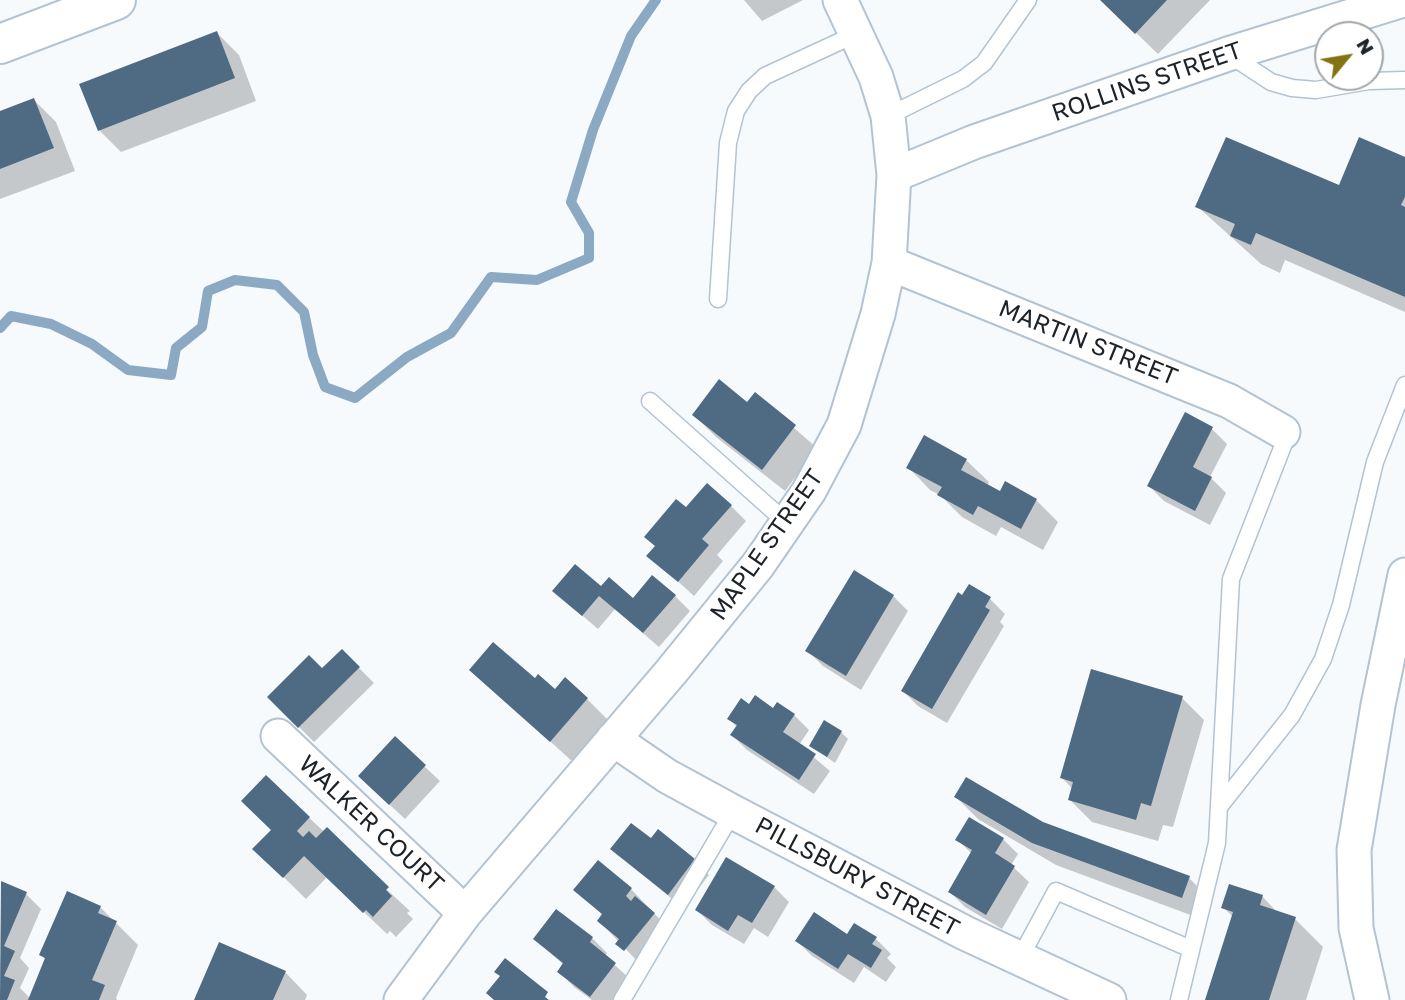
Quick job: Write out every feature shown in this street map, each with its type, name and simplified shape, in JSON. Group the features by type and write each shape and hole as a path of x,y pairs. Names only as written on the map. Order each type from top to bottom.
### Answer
{"street":[{"path":"0,44 116,0"},
{"name":"MAPLE STREET","path":"401,1000 465,913 717,617 788,523 809,491 844,425 878,314 889,263 894,175 888,116 876,77 840,0"},
{"name":"ROLLINS STREET","path":"894,175 974,142 1228,54 1403,0"},
{"name":"MARTIN STREET","path":"889,263 1229,401 1283,432"},
{"path":"1372,1000 1356,928 1354,850 1378,705 1405,575"},
{"name":"WALKER COURT","path":"278,736 465,913"},
{"name":"PILLSBURY STREET","path":"613,739 667,776 733,812 965,933 1109,1000"}],"lane":[{"path":"888,116 963,79 984,64 1028,0"},
{"path":"718,299 728,143 736,111 749,91 765,76 856,34"},
{"path":"1228,54 1271,82 1292,88 1316,90 1370,81 1405,80"},
{"path":"1219,807 1292,715 1322,659 1341,605 1376,462 1405,386"},
{"path":"650,401 788,523"},
{"path":"1180,1000 1212,871 1219,807 1231,579 1284,443 1283,432"},
{"path":"622,1000 672,920 733,812"},
{"path":"1020,958 1056,891 1191,949"}],"building":[{"path":"1100,0 1167,0 1135,34"},
{"path":"217,31 235,78 98,131 79,84"},
{"path":"34,98 54,148 0,169 0,111"},
{"path":"1226,137 1339,185 1359,137 1405,157 1405,197 1401,205 1405,207 1405,297 1256,233 1251,245 1230,236 1235,224 1195,207"},
{"path":"719,379 747,402 755,392 796,425 762,470 692,415"},
{"path":"1185,412 1213,427 1193,467 1212,477 1195,511 1147,486"},
{"path":"924,435 967,459 961,470 1000,491 1005,481 1037,499 1021,529 978,506 973,515 937,495 942,487 906,468"},
{"path":"707,483 732,505 702,539 709,545 678,582 646,556 655,546 644,537 676,499 686,507"},
{"path":"575,564 601,586 609,577 633,598 652,575 676,595 643,633 599,596 582,616 552,591"},
{"path":"854,570 894,595 846,676 805,651"},
{"path":"969,584 991,597 985,607 990,610 932,709 901,691 958,592 962,595"},
{"path":"493,642 535,678 538,674 555,689 565,677 588,698 550,742 469,670"},
{"path":"342,649 360,667 298,728 267,697 309,655 322,668"},
{"path":"1091,669 1183,696 1151,806 1141,803 1136,820 1068,800 1073,782 1060,778"},
{"path":"755,695 773,708 777,702 795,714 783,732 816,754 799,780 730,735 737,725 727,719 741,698 749,704"},
{"path":"824,720 842,731 827,757 809,746"},
{"path":"395,736 426,765 389,805 358,776"},
{"path":"266,775 310,817 297,831 303,837 309,831 316,838 327,827 389,887 386,890 392,896 373,917 366,910 363,913 304,856 283,878 252,849 271,830 241,801"},
{"path":"966,777 1043,822 1190,876 1182,898 1032,843 954,797"},
{"path":"969,817 1004,838 995,853 1015,866 986,915 948,892 972,850 955,840"},
{"path":"631,823 651,838 658,829 695,859 668,895 610,849"},
{"path":"726,857 775,886 752,923 738,915 728,931 695,910"},
{"path":"598,860 632,888 626,896 631,901 635,896 655,913 624,951 615,944 619,939 597,921 602,914 573,890"},
{"path":"1,881 27,892 4,946 15,951 4,976 15,980 7,1000 0,1000"},
{"path":"1229,884 1263,895 1260,905 1296,917 1269,1000 1205,1000 1233,912 1221,908"},
{"path":"67,891 101,906 98,913 117,921 92,980 105,985 99,1000 28,1000 45,958 39,955"},
{"path":"556,909 593,937 590,942 616,963 590,997 557,972 563,963 533,939"},
{"path":"814,912 847,934 854,923 877,937 872,944 882,950 871,968 848,954 838,969 795,941"},
{"path":"219,942 286,971 273,1000 194,1000"},
{"path":"505,958 548,992 545,997 549,1000 494,1000 486,993 500,976 494,972"}],"waterway":[{"path":"0,328 11,316 51,324 92,344 128,370 171,375 176,348 202,327 208,291 235,280 277,285 304,312 313,355 325,387 355,398 407,357 451,333 491,277 537,280 589,258 589,233 571,202 593,130 631,36 656,0"}]}
